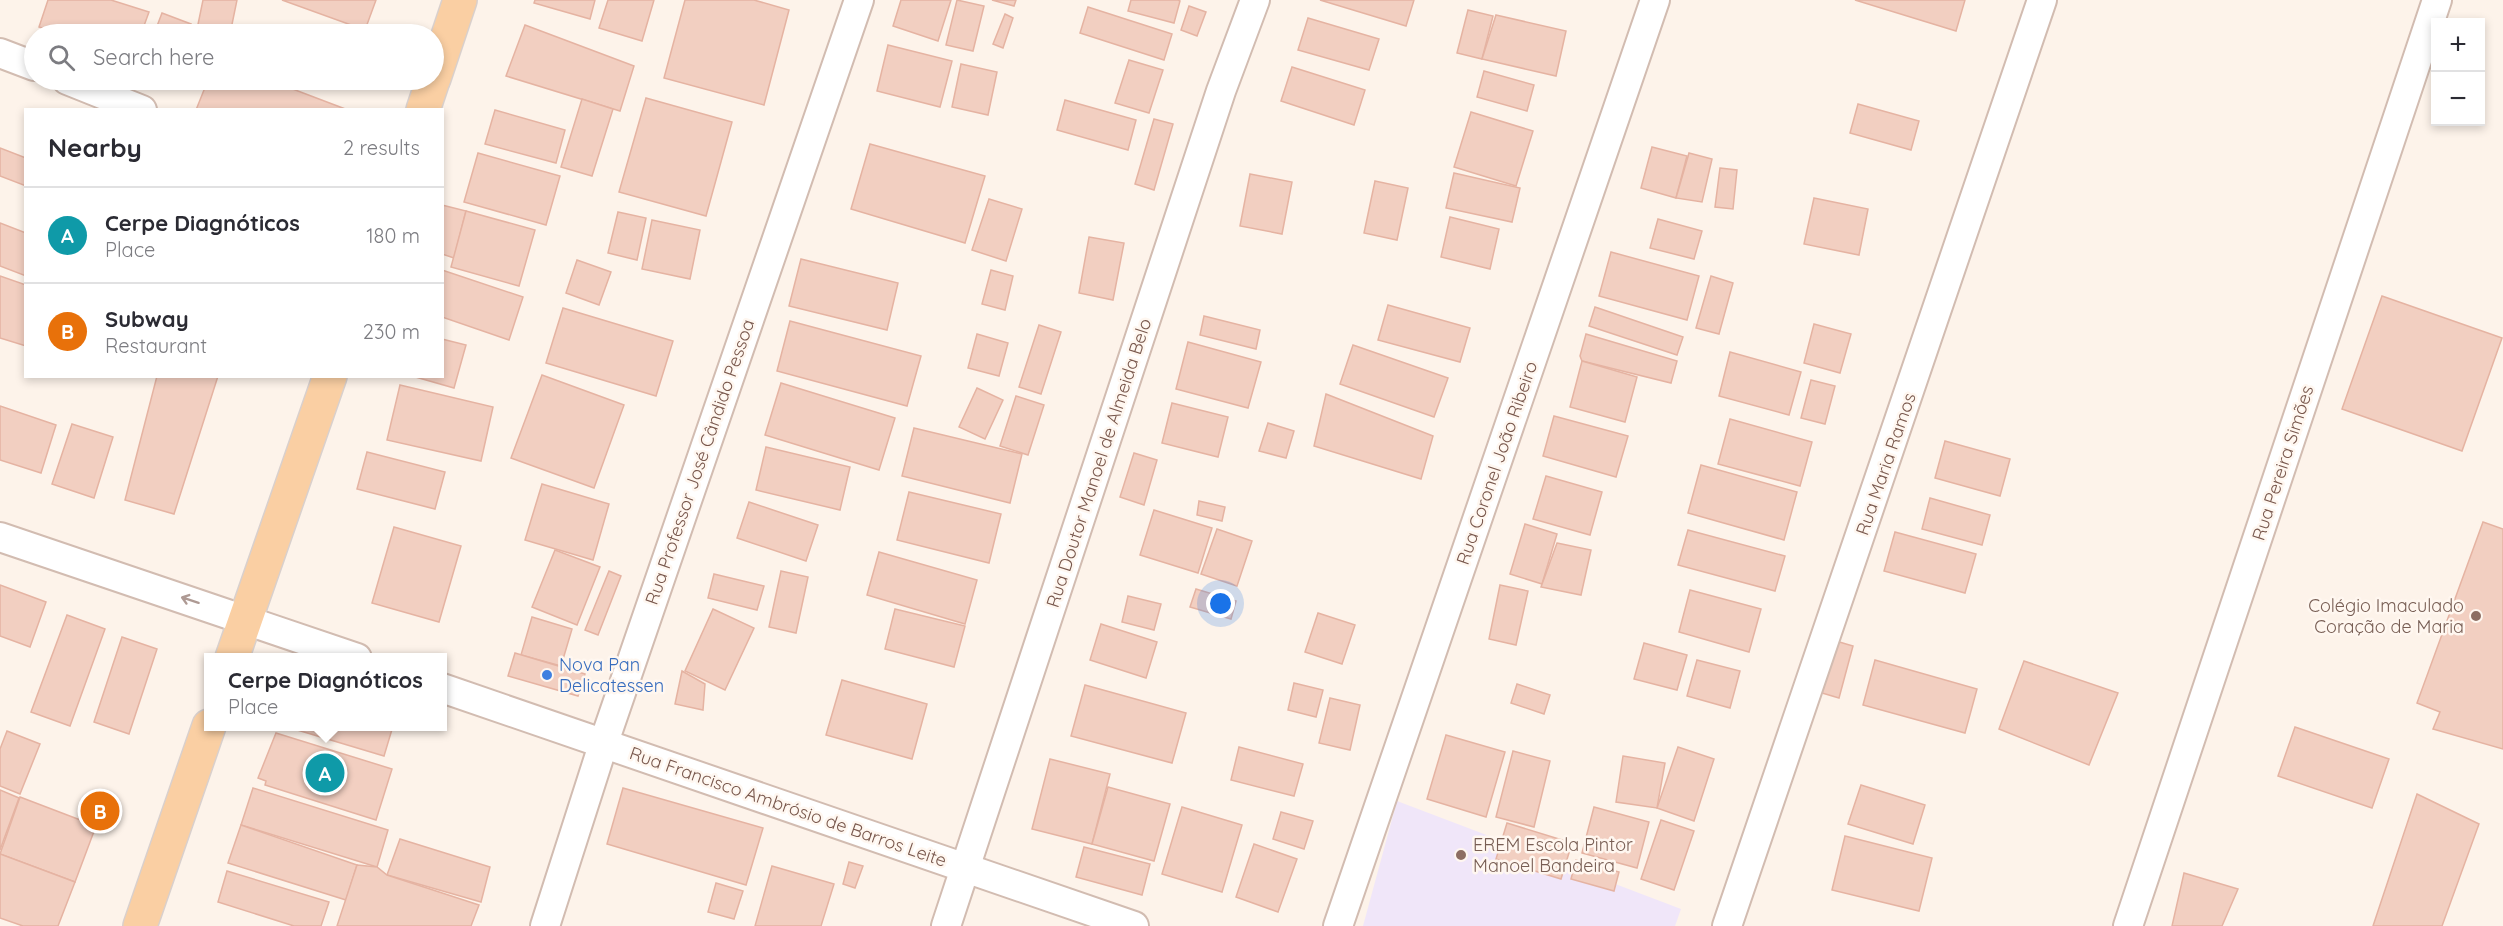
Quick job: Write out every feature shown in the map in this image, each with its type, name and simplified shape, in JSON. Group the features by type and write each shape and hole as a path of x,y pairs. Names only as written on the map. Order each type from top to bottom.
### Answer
{"main road":[{"path":"444,47 460,0"},
{"path":"424,108 429,90"},
{"path":"233,653 329,378"},
{"path":"140,926 207,731"}],"street":[{"name":"Rua Professor José Cândido Pessoa","path":"545,926 603,745 860,0"},
{"name":"Rua Doutor Manoel de Almeida Belo","path":"946,926 1221,91 1254,0"},
{"name":"Rua Coronel João Ribeiro","path":"1338,926 1655,0"},
{"name":"Rua Maria Ramos","path":"1726,926 1945,290 2042,0"},
{"name":"Rua Pereira Simões","path":"2128,926 2437,0"},
{"path":"0,53 24,62"},
{"path":"92,90 137,108"},
{"path":"0,537 346,653"},
{"name":"Rua Francisco Ambrósio de Barros Leite","path":"447,690 1134,926"}],"shaded area":[{"name":"EREM Escola Pintor Manoel Bandeira","path":"1397,801 1681,909 1675,926 1363,926"}],"building":[{"path":"48,0 111,0 149,12 145,24 40,24"},
{"path":"203,0 237,0 232,24 198,24"},
{"path":"282,0 376,0 367,24 348,24"},
{"path":"535,0 595,0 590,19 534,3"},
{"path":"608,0 654,0 642,41 599,28"},
{"path":"685,0 754,0 789,10 764,105 664,78"},
{"path":"901,0 951,0 938,41 893,26"},
{"path":"957,0 984,6 973,51 946,45"},
{"path":"992,0 1016,0 1014,6"},
{"path":"1131,0 1180,1 1174,23 1128,11"},
{"path":"1320,0 1414,0 1406,26"},
{"path":"1855,0 1965,0 1956,31"},
{"path":"1189,6 1206,12 1197,36 1181,30"},
{"path":"1088,7 1172,34 1164,60 1080,33"},
{"path":"1468,10 1493,16 1482,59 1457,53"},
{"path":"162,13 191,24 158,24"},
{"path":"1005,14 1013,18 1003,48 993,44"},
{"path":"1496,15 1566,31 1556,76 1482,59"},
{"path":"1308,18 1379,39 1369,70 1298,50"},
{"path":"525,25 634,66 620,111 506,76"},
{"path":"888,45 952,61 940,107 877,91"},
{"path":"1129,60 1163,70 1149,113 1115,103"},
{"path":"961,64 997,72 988,115 952,107"},
{"path":"1292,67 1365,90 1354,125 1281,101"},
{"path":"1484,71 1534,85 1527,111 1477,97"},
{"path":"204,90 295,90 343,108 197,108"},
{"path":"646,98 732,122 706,216 619,192"},
{"path":"582,99 613,109 592,176 561,167"},
{"path":"1065,100 1136,120 1128,150 1057,130"},
{"path":"1858,104 1919,121 1911,150 1850,133"},
{"path":"495,110 565,130 556,163 485,144"},
{"path":"1471,112 1533,131 1516,186 1454,167"},
{"path":"1154,119 1173,124 1154,190 1135,184"},
{"path":"870,144 985,176 965,243 851,209"},
{"path":"1652,147 1687,156 1676,198 1641,188"},
{"path":"0,148 24,157 24,185 0,176"},
{"path":"478,153 560,176 546,225 464,202"},
{"path":"1689,153 1712,159 1702,202 1676,198"},
{"path":"1720,168 1737,170 1733,209 1715,207"},
{"path":"1454,173 1520,188 1512,222 1446,208"},
{"path":"1250,174 1292,182 1282,234 1240,226"},
{"path":"1375,181 1408,188 1397,240 1364,233"},
{"path":"1814,198 1868,209 1859,255 1804,244"},
{"path":"989,199 1022,209 1006,261 972,250"},
{"path":"444,206 466,211 454,258 444,255"},
{"path":"466,211 535,230 519,286 451,267"},
{"path":"618,212 646,218 637,260 608,253"},
{"path":"1450,217 1499,229 1490,269 1441,257"},
{"path":"1658,219 1702,231 1694,259 1650,248"},
{"path":"652,220 700,230 690,279 642,269"},
{"path":"0,223 24,232 24,275 0,266"},
{"path":"1089,237 1124,243 1113,300 1079,293"},
{"path":"1611,252 1699,276 1687,320 1599,296"},
{"path":"801,259 898,283 887,330 789,306"},
{"path":"577,260 611,272 599,305 566,293"},
{"path":"991,270 1013,276 1005,310 982,304"},
{"path":"444,271 523,297 509,340 444,318"},
{"path":"0,276 24,284 24,345 0,338"},
{"path":"1711,276 1733,283 1719,334 1696,328"},
{"path":"2382,296 2502,338 2462,451 2342,409"},
{"path":"1388,305 1470,328 1460,362 1378,340"},
{"path":"1595,307 1683,337 1677,355 1589,326"},
{"path":"563,308 673,341 656,396 546,363"},
{"path":"1204,316 1260,330 1256,349 1200,335"},
{"path":"790,321 921,356 907,406 777,371"},
{"path":"1814,324 1851,334 1840,373 1804,363"},
{"path":"1039,325 1061,332 1041,394 1019,387"},
{"path":"977,334 1008,343 999,376 968,368"},
{"path":"1586,334 1677,361 1671,383 1582,361 1580,356"},
{"path":"444,340 466,345 454,388 419,378 444,378"},
{"path":"1188,342 1261,362 1248,408 1176,389"},
{"path":"1353,345 1448,378 1434,417 1340,384"},
{"path":"1730,352 1801,372 1789,415 1719,396"},
{"path":"1582,361 1637,377 1625,422 1570,407"},
{"path":"542,375 624,405 594,488 511,458"},
{"path":"156,378 217,378 174,514 125,500"},
{"path":"1811,380 1835,386 1825,424 1801,418"},
{"path":"781,383 895,418 879,470 765,435"},
{"path":"400,385 493,407 481,461 387,440"},
{"path":"977,388 1003,400 985,439 959,427"},
{"path":"1326,394 1433,436 1421,479 1314,446"},
{"path":"1016,396 1044,405 1028,455 1000,446"},
{"path":"1172,403 1228,417 1218,457 1162,443"},
{"path":"0,406 56,425 41,473 0,460"},
{"path":"1554,416 1628,436 1616,477 1543,456"},
{"path":"1730,419 1812,442 1800,486 1718,464"},
{"path":"1268,423 1294,431 1286,458 1259,451"},
{"path":"72,424 113,437 94,498 52,484"},
{"path":"914,428 1022,454 1010,503 902,476"},
{"path":"1945,441 2010,459 2000,496 1935,478"},
{"path":"766,447 850,467 840,510 756,490"},
{"path":"367,452 445,472 435,509 357,489"},
{"path":"1134,453 1157,460 1144,505 1120,497"},
{"path":"1701,465 1797,492 1784,540 1688,513"},
{"path":"1546,476 1602,492 1590,535 1533,519"},
{"path":"542,484 609,504 593,560 525,540"},
{"path":"909,492 1001,514 989,563 897,540"},
{"path":"1930,498 1990,515 1982,545 1922,529"},
{"path":"1199,501 1225,507 1222,521 1197,515"},
{"path":"749,502 818,525 806,561 737,538"},
{"path":"1154,510 1212,528 1198,573 1140,555"},
{"name":"Colégio Imaculado Coração de Maria","path":"2483,522 2503,529 2503,749 2433,729 2440,712 2417,703"},
{"path":"1525,524 1557,534 1542,584 1510,574"},
{"path":"394,527 461,546 439,622 372,603"},
{"path":"1217,529 1252,541 1237,586 1201,574"},
{"path":"1688,530 1785,556 1775,591 1678,565"},
{"path":"1895,532 1976,554 1965,593 1884,571"},
{"path":"1557,543 1591,550 1581,595 1541,587"},
{"path":"555,550 600,567 577,625 532,607"},
{"path":"879,552 977,580 965,624 867,595"},
{"path":"609,571 621,576 598,635 585,630"},
{"path":"781,571 808,577 796,633 769,627"},
{"path":"714,574 764,586 757,610 708,598"},
{"path":"0,585 46,602 30,647 0,636"},
{"path":"1500,585 1528,591 1516,645 1489,639"},
{"path":"1196,589 1236,601 1231,619 1190,607"},
{"path":"1690,590 1761,609 1749,652 1679,632"},
{"path":"1128,596 1161,604 1154,630 1122,622"},
{"path":"713,609 754,628 725,690 685,671"},
{"path":"895,609 965,626 954,667 885,649"},
{"path":"1318,613 1355,625 1342,664 1305,652"},
{"path":"67,615 105,629 70,726 31,712"},
{"path":"532,617 572,629 561,666 521,655"},
{"path":"1101,624 1157,642 1146,678 1090,660"},
{"path":"122,637 157,649 129,734 94,722"},
{"path":"1836,641 1853,646 1839,698 1822,693"},
{"path":"1644,643 1687,655 1677,690 1634,679"},
{"name":"Nova Pan Delicatessen","path":"515,653 585,674 578,696 508,676"},
{"path":"1697,660 1740,671 1730,708 1687,696"},
{"path":"1875,660 1977,689 1965,733 1863,705"},
{"path":"2024,661 2118,693 2089,765 1999,729"},
{"path":"682,671 705,684 703,710 675,704"},
{"path":"842,680 927,704 912,759 826,735"},
{"path":"1294,683 1323,690 1316,717 1288,710"},
{"path":"1517,684 1550,695 1544,714 1511,703"},
{"path":"1085,685 1186,713 1172,763 1071,736"},
{"path":"1330,698 1360,705 1350,750 1319,743"},
{"path":"2295,727 2389,759 2372,808 2278,776"},
{"path":"7,731 40,744 20,794 0,786 0,749"},
{"path":"301,731 392,731 384,756"},
{"path":"276,733 392,769 376,820 265,785 266,781 258,778"},
{"path":"1446,735 1505,752 1486,817 1427,799"},
{"path":"1239,747 1303,764 1294,796 1231,780"},
{"path":"1678,747 1714,759 1694,821 1657,808"},
{"path":"1513,751 1550,761 1534,827 1496,817"},
{"path":"1623,756 1665,763 1657,808 1616,802"},
{"path":"1050,759 1110,774 1092,844 1032,829"},
{"path":"1861,785 1925,805 1913,844 1848,824"},
{"path":"1108,787 1170,804 1154,861 1092,844"},
{"path":"253,788 388,830 377,867 241,825"},
{"path":"623,788 763,828 746,885 607,844"},
{"path":"0,790 19,798 0,850"},
{"path":"2417,794 2479,824 2442,926 2373,926"},
{"path":"20,797 96,826 75,882 0,854"},
{"path":"1182,807 1242,825 1222,892 1162,874"},
{"path":"1594,807 1649,822 1637,868 1582,853"},
{"path":"1281,812 1313,821 1304,849 1273,839"},
{"path":"1661,820 1694,831 1674,890 1641,879"},
{"path":"1507,823 1572,843 1561,879 1496,859"},
{"path":"241,825 357,865 346,900 228,863"},
{"path":"1845,836 1932,858 1919,911 1832,890"},
{"path":"400,839 490,867 481,902 387,875"},
{"path":"1254,844 1297,859 1278,912 1236,897"},
{"path":"1084,847 1150,864 1142,895 1076,877"},
{"path":"0,854 75,882 58,926 23,926 0,918"},
{"path":"1576,860 1619,872 1614,891 1571,879"},
{"path":"849,862 863,866 855,888 843,884"},
{"path":"357,865 377,867 387,875 479,905 471,926 337,926"},
{"path":"772,866 834,884 821,926 755,926"},
{"path":"227,871 329,902 321,926 294,926 218,902"},
{"path":"2184,873 2238,889 2222,926 2172,926"},
{"path":"716,883 743,891 734,919 708,912"}],"place":[{"name":"Colégio Imaculado Coração de Maria","path":"2476,616"},
{"name":"Nova Pan Delicatessen","path":"547,675"},
{"name":"Cerpe Diagnóticos","path":"325,773"},
{"name":"Subway","path":"100,811"},
{"name":"EREM Escola Pintor Manoel Bandeira","path":"1461,855"}]}
